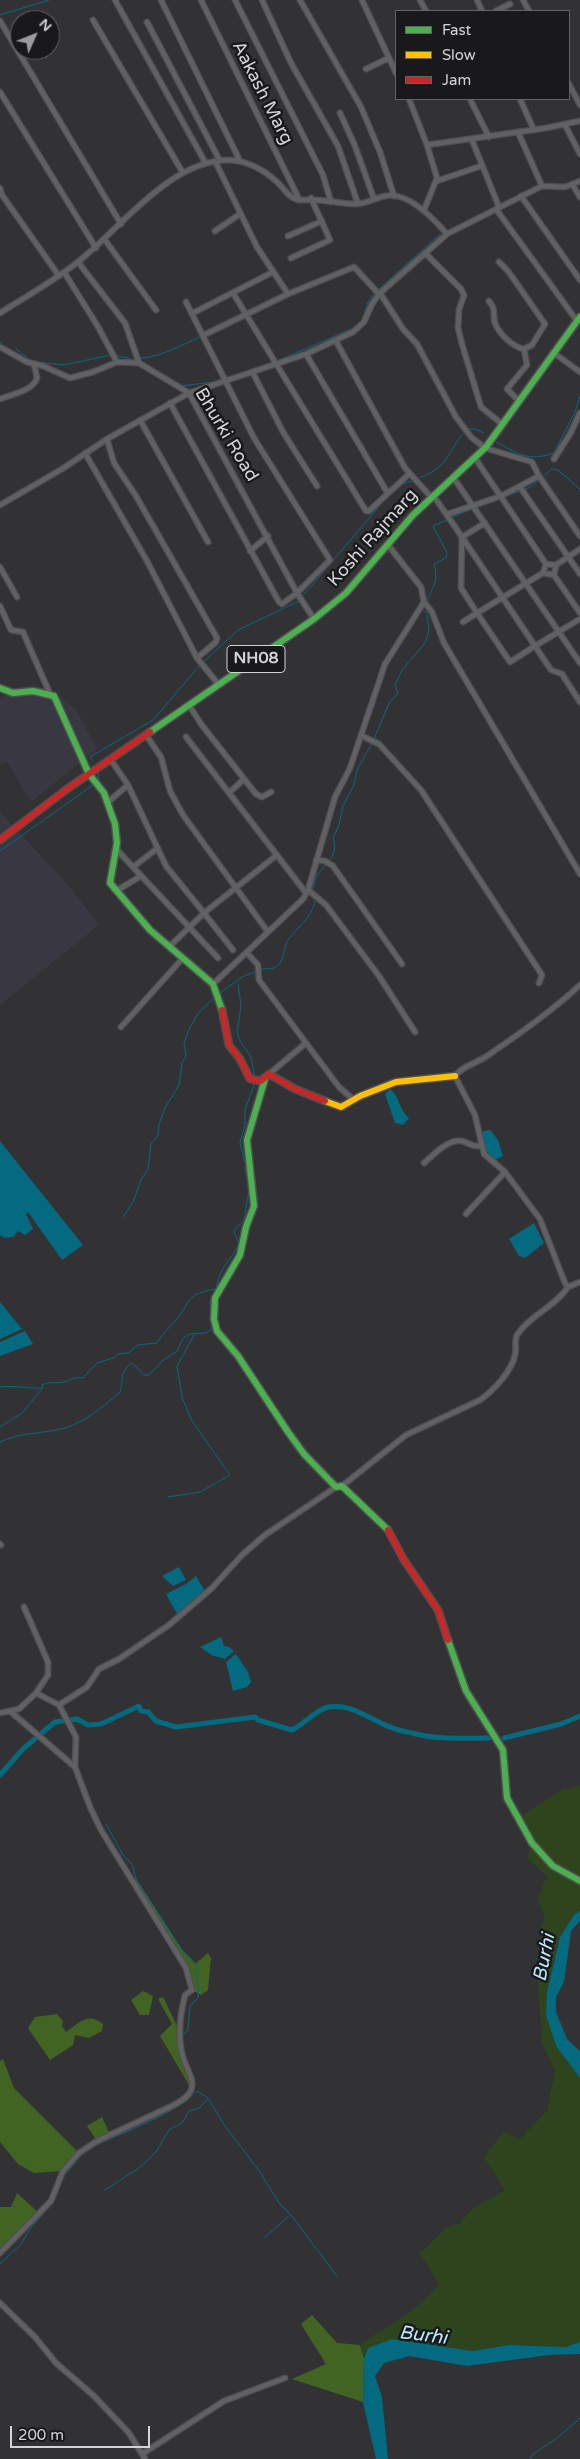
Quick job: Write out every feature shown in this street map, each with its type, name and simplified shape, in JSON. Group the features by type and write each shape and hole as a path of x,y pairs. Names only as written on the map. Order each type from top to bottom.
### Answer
{"street":[{"path":"115,0 205,162"},
{"path":"161,0 240,160"},
{"name":"Aakash Marg","path":"201,0 299,199"},
{"path":"235,0 323,174 331,202"},
{"path":"262,0 290,63 338,146 358,204"},
{"path":"300,0 361,107 380,152 394,196"},
{"path":"362,0 389,58 394,63"},
{"path":"498,10 510,4"},
{"path":"93,20 183,173"},
{"path":"0,21 122,224"},
{"path":"147,22 218,161 240,214 273,272 288,294"},
{"path":"366,70 389,58"},
{"path":"570,86 580,105"},
{"path":"0,92 96,248"},
{"path":"409,100 427,145 437,181 424,210"},
{"path":"470,100 489,137"},
{"path":"520,100 534,130"},
{"path":"340,113 355,146 374,199"},
{"path":"427,145 472,140 580,121"},
{"path":"565,125 580,154"},
{"path":"518,132 542,186"},
{"path":"472,140 497,208 579,319"},
{"path":"0,313 60,276 96,248 153,193 183,173 205,162 240,160 263,171 291,196 299,199 311,198 358,204 387,195 394,196 424,210 447,234"},
{"path":"437,181 481,166"},
{"path":"0,504 107,439 190,393 306,354 360,328 380,293 447,234 542,186 565,187 580,181"},
{"path":"0,182 2,195 60,276"},
{"path":"572,184 580,197"},
{"path":"521,196 580,280"},
{"path":"291,258 330,241 311,198"},
{"path":"215,231 240,214"},
{"path":"288,236 322,221"},
{"path":"105,240 156,310"},
{"path":"425,253 461,289 464,295 459,310 458,328 462,344 482,407 502,424"},
{"path":"78,262 124,323 139,363"},
{"path":"489,301 495,309 495,324 514,347 524,349 532,345 546,324 508,271 499,262"},
{"path":"204,336 288,294 354,267 380,293 403,329 416,344 462,426 471,437 486,447 532,462 544,484 580,536"},
{"path":"64,272 97,325 117,362"},
{"path":"193,313 273,272"},
{"path":"233,293 366,511 369,512 388,492 410,475"},
{"path":"170,403 280,604 298,595 330,560 254,438 186,302"},
{"name":"Koshi Rajmarg","path":"0,840 89,774 314,619 346,593 413,515 486,447 579,319"},
{"path":"336,341 410,475 450,517 551,670 562,674 580,702"},
{"name":"Bhurki Road","path":"0,347 34,364 70,378 93,372 117,362 139,363 190,393 298,595 314,619"},
{"path":"519,401 507,390 527,365 524,349"},
{"path":"554,353 580,372"},
{"path":"306,354 388,492"},
{"path":"0,399 26,389 35,383 38,378 34,364"},
{"path":"253,373 283,432 316,486"},
{"path":"554,459 570,434 580,413"},
{"path":"140,420 208,542"},
{"path":"107,439 114,464 141,504 217,638 216,642 198,659"},
{"path":"85,453 147,561 198,659 219,685"},
{"path":"474,458 546,564"},
{"path":"453,477 580,663"},
{"path":"450,517 502,498 540,477"},
{"path":"521,488 580,574"},
{"path":"462,537 485,523"},
{"path":"250,551 268,536"},
{"path":"462,537 460,588 510,662 580,619"},
{"path":"388,545 421,587 425,604 432,612 444,643 580,874"},
{"path":"546,564 556,565 580,549"},
{"path":"463,622 543,573 546,564"},
{"path":"556,565 554,575 580,614"},
{"path":"0,567 17,597"},
{"path":"543,573 554,575"},
{"path":"213,984 310,893 316,860 335,797 350,768 385,664 425,604"},
{"path":"0,606 11,630 23,632 50,694"},
{"path":"0,688 13,693 33,691 54,696 89,774 108,802 115,824 118,851 218,958"},
{"path":"189,705 244,779 260,797 271,792"},
{"path":"146,735 161,757 170,791 183,815 268,932"},
{"path":"362,736 373,741 421,790 434,808 542,975 539,983"},
{"path":"186,737 277,855 310,893 326,905 379,976 415,1032"},
{"path":"110,760 128,784 166,866 233,950"},
{"path":"229,793 244,779"},
{"path":"108,802 128,784"},
{"path":"117,843 110,883 138,918 213,984 222,1010 229,1045 240,1059 248,1076 255,1081 267,1077 306,1043"},
{"path":"132,867 158,848"},
{"path":"170,946 204,913 277,855"},
{"path":"316,860 327,861 340,875 402,964"},
{"path":"116,891 141,876"},
{"path":"247,952 258,965 259,980 339,1087 354,1100"},
{"path":"121,1027 183,958"},
{"path":"267,1077 341,1108 354,1100 396,1082 455,1076 460,1070 474,1064 514,1036 580,984"},
{"path":"455,1076 475,1115 481,1146 486,1156 504,1172 540,1219 568,1287"},
{"path":"267,1077 247,1140 254,1206 246,1227 240,1255 215,1298 214,1319 217,1331 238,1356 304,1454 386,1526 404,1560 438,1610 466,1691 503,1750 507,1798 532,1843 553,1866 580,1882"},
{"path":"424,1163 454,1142 481,1146"},
{"path":"466,1214 504,1172"},
{"path":"59,1705 88,1687 100,1669 105,1665 119,1659 169,1625 212,1588 242,1555 265,1535 339,1486 406,1434 480,1400 491,1393 515,1358 515,1340 519,1333 537,1316 558,1301 568,1287 580,1282"},
{"path":"0,1713 11,1712 19,1708 36,1694 48,1675 48,1662 24,1607"},
{"path":"0,2253 51,2201 63,2171 79,2153 97,2141 174,2105 186,2098 192,2090 192,2083 181,2051 180,2032 183,2001 185,1995 192,1990 192,1982 186,1968 101,1830 90,1808 75,1767 76,1737 59,1705 36,1694"},
{"path":"11,1712 75,1767"},
{"path":"0,2303 35,2337 56,2362 94,2396 129,2432 145,2459"},
{"path":"142,2454 224,2401 284,2378"}],"shaded area":[{"path":"14,688 50,688 77,711 97,749 31,802 7,762 0,765 0,700"},
{"path":"0,812 69,886 99,925 0,1005"}],"green space":[{"path":"580,1785 580,1911 574,1915 560,1937 547,1992 546,2014 556,2046 580,2078 580,2342 566,2347 508,2345 473,2351 392,2339 368,2348 364,2359 360,2345 411,2311 439,2284 419,2252 424,2250 446,2228 460,2223 472,2209 505,2190 484,2157 503,2132 520,2139 547,2111 555,2071 542,2043 537,1966 553,1936 540,1929 545,1919 538,1898 547,1876 527,1858 531,1843 518,1818 566,1787 568,1790"},
{"path":"136,1879 182,1950 195,1964 208,1953 211,1958 208,1990 201,1995 192,1990 192,1982 133,1881"},
{"path":"143,1991 153,1996 149,2015 140,2015 131,2000"},
{"path":"163,1997 180,2032 181,2051 192,2083 192,2090 160,2036 172,2024 158,1999"},
{"path":"57,2014 63,2021 62,2026 66,2032 88,2019 98,2020 103,2024 102,2031 89,2038 75,2035 73,2045 50,2060 28,2028 35,2017"},
{"path":"3,2059 14,2088 79,2153 63,2171 34,2173 18,2164 0,2142 0,2061"},
{"path":"102,2117 110,2135 97,2141 87,2126"},
{"path":"17,2193 40,2214 0,2253 0,2207 11,2207"},
{"path":"312,2315 337,2343 360,2345 364,2359 363,2402 292,2379 326,2364 301,2324"}],"water":[{"path":"390,1089 409,1118 403,1125 395,1123 385,1094"},
{"path":"490,1130 498,1140 503,1156 493,1161 487,1156 480,1135 484,1131"},
{"path":"0,1141 83,1245 62,1260 28,1212 26,1214 33,1229 25,1235 18,1231 13,1237 4,1238 0,1235"},
{"path":"534,1223 544,1243 525,1258 519,1256 509,1239"},
{"path":"0,1302 22,1329 0,1339"},
{"path":"25,1331 33,1344 0,1356 0,1342"},
{"path":"179,1567 186,1580 173,1586 162,1576"},
{"path":"196,1576 205,1591 177,1614 166,1594 186,1584"},
{"path":"221,1637 224,1646 234,1651 225,1659 211,1655 200,1647"},
{"path":"236,1654 248,1672 251,1682 247,1687 233,1691 226,1662"},
{"path":"580,1911 580,1921 571,1931 564,1982 556,1997 556,2012 567,2039 580,2051 580,2078 556,2046 546,2015 547,1992 560,1937 574,1915"},
{"path":"392,2339 473,2351 508,2345 566,2347 580,2342 580,2354 549,2355 467,2366 409,2356 384,2363 375,2376 382,2397 388,2459 376,2459 363,2402 364,2359 368,2348"}],"waterway":[{"path":"0,15 49,0"},
{"path":"378,290 440,234"},
{"path":"361,323 368,302 375,293"},
{"path":"277,361 356,327"},
{"path":"140,361 141,358 164,353 200,337"},
{"path":"16,349 32,361"},
{"path":"36,362 64,365 111,355"},
{"path":"115,355 135,360"},
{"path":"140,362 165,376"},
{"path":"228,378 270,363"},
{"path":"181,386 213,382"},
{"path":"495,441 510,450 530,457 554,453 575,412 580,396"},
{"path":"469,429 476,429 484,433"},
{"path":"400,485 426,475 443,464 455,444 466,432"},
{"path":"504,497 530,487 552,469 558,470 580,489"},
{"path":"301,598 388,496"},
{"path":"476,508 500,499"},
{"path":"450,518 472,509"},
{"path":"426,602 436,579 434,564 446,558 447,553 433,526 447,520"},
{"path":"93,761 90,757 153,720 199,666 238,630 299,601"},
{"path":"374,739 390,701 398,694 395,685 402,670 425,643 429,631 427,613 422,610 424,605"},
{"path":"313,892 317,875 334,853 333,838 339,825 343,806 353,787 358,768 372,743"},
{"path":"98,772 98,781"},
{"path":"0,851 93,785"},
{"path":"260,970 274,968 280,962 288,940 309,916 315,898"},
{"path":"220,993 242,977 257,971"},
{"path":"238,983 241,1007 237,1032 240,1041 251,1057 255,1078"},
{"path":"123,1217 133,1202 141,1180 148,1169 151,1144 158,1135 159,1124 165,1108 179,1085 182,1063 186,1056 184,1043 188,1032 198,1013 215,997"},
{"path":"245,1163 240,1143 245,1125 245,1110 255,1082"},
{"path":"0,1387 43,1388 42,1385 48,1383 60,1383 74,1378 83,1378 97,1363 113,1358 118,1354 128,1353 138,1345 157,1343 193,1296 216,1289 223,1269 236,1250 239,1244 234,1231 244,1220 249,1190 245,1167"},
{"path":"211,1313 210,1301 216,1289"},
{"path":"0,1442 16,1436 57,1430 80,1422 120,1392 125,1369 132,1363 144,1375 149,1375 162,1361 177,1351 183,1338 190,1334 206,1333 214,1327"},
{"path":"168,1497 200,1492 230,1475 192,1421 182,1397 177,1366 194,1335"},
{"path":"0,1427 22,1413 42,1389"},
{"path":"0,1775 23,1749 55,1722 77,1719 88,1725 101,1724 139,1706 141,1711 148,1712 156,1721 176,1727 255,1717 258,1720 292,1730 324,1708 335,1706 355,1710 390,1727 421,1735 450,1738 489,1738"},
{"path":"504,1738 561,1724 580,1716"},
{"path":"106,1824 123,1855 132,1864 136,1879 182,1950 196,1964 198,1998 190,2006 188,2030 182,2036 183,2044"},
{"path":"185,2057 195,2079"},
{"path":"89,2149 159,2117 197,2091 208,2098 225,2126 260,2172 279,2203 291,2215 337,2276"},
{"path":"105,2190 139,2168 156,2152 169,2130 182,2123 189,2111 199,2108 208,2099"},
{"path":"60,2185 64,2176 84,2152"},
{"path":"0,2264 21,2244 30,2229 51,2205"},
{"path":"264,2238 290,2215"},
{"path":"530,2459 533,2454 556,2439 580,2418"}],"traffic: fast":[{"path":"150,732 314,619 346,593 413,515 486,447 580,317"},
{"path":"0,688 13,693 33,691 54,696 89,774 104,793 115,824 117,843 110,883 150,930 213,984 222,1010"},
{"path":"265,1079 247,1140 254,1206 246,1227 240,1255 215,1298 214,1319 217,1331 238,1356 304,1454 336,1487 342,1486 388,1530"},
{"path":"448,1640 466,1691 503,1750 507,1798 532,1843 553,1866 580,1881"}],"traffic: slow":[{"path":"325,1101 341,1107 360,1096 396,1082 455,1076"}],"traffic: jam":[{"path":"0,840 67,789 150,732"},
{"path":"222,1010 229,1045 240,1059 250,1079 261,1081 269,1074 295,1089 325,1101"},
{"path":"388,1530 404,1560 438,1610 448,1640"}],"water label":[{"name":"Burhi","path":"545,1958"},
{"name":"Burhi","path":"423,2336"}]}
